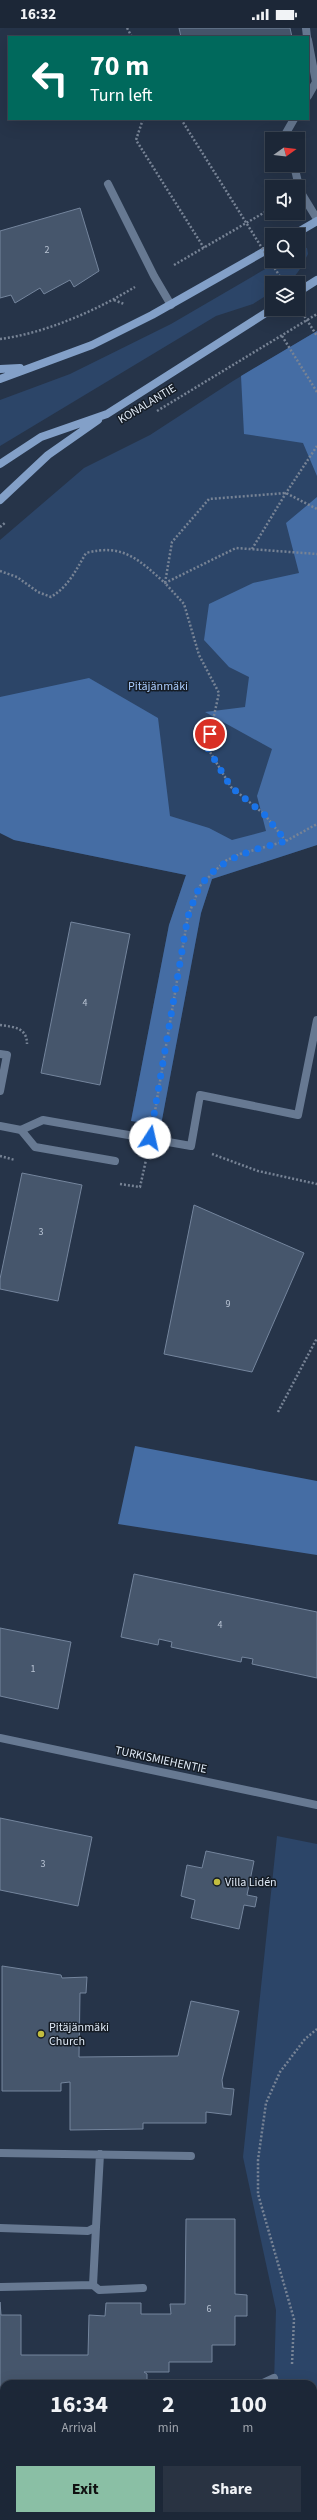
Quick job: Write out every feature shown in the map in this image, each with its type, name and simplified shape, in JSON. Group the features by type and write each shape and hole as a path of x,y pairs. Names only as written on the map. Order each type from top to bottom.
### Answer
{"main road":[{"path":"304,228 317,220"},
{"path":"0,379 92,345 171,305 265,251"},
{"path":"305,288 317,280"},
{"name":"KONALANTIE","path":"0,464 41,437 107,414 265,313"},
{"path":"0,369 27,368"},
{"path":"0,500 48,455 107,414"}],"street":[{"path":"309,44 316,82 309,94"},
{"path":"287,132 293,120"},
{"path":"296,172 300,191 317,220"},
{"path":"108,184 154,276 171,305"},
{"path":"0,1126 21,1130 43,1120 191,1146 200,1095 298,1115 317,1020"},
{"path":"0,1054 7,1055 0,1091"},
{"path":"21,1130 35,1147 115,1161"},
{"name":"TURKISMIEHENTIE","path":"0,1738 317,1805"},
{"path":"0,2153 191,2156"},
{"path":"93,2285 100,2154"},
{"path":"0,2228 88,2231 96,2227"},
{"path":"1,2287 93,2285 99,2290 143,2288"},
{"path":"270,2380 274,2378"}],"path":[{"path":"143,120 136,140 204,248"},
{"path":"182,120 280,276"},
{"path":"0,339 59,323 114,300 265,212"},
{"name":"KONALANTIE","path":"154,413 317,314"},
{"path":"304,316 317,336"},
{"path":"282,336 317,392"},
{"path":"252,549 317,446"},
{"path":"165,583 172,542 209,499 286,493 317,509"},
{"path":"0,527 10,518"},
{"path":"0,571 17,577 38,592 51,597 62,590 73,576 86,553 101,548 135,556 165,583 184,604 199,655 219,693 207,747 231,787 264,814 286,841"},
{"path":"165,583 236,548 317,554"},
{"path":"123,1184 140,1187 150,1138 188,916 200,886 225,861 240,854 286,841 317,824"},
{"path":"191,1146 258,1171 317,1184"},
{"path":"0,1156 10,1159"},
{"path":"278,1412 317,1338"},
{"path":"291,2370 294,2319 258,2194 258,2160 266,2103 278,2078 305,2039 317,2029"}],"green space":[{"path":"305,248 307,248 308,254 305,260"},
{"path":"267,268 300,268 295,276 265,276 265,296 253,304 216,316 0,446 0,400 70,374 171,324"},
{"name":"Pitäjänmäki","path":"317,331 317,845 212,879 201,913 161,1125 131,1121 169,925 186,875 14,840 0,833 0,540 84,468 150,435 233,381"},
{"path":"277,1836 317,1844 317,2380 274,2380 276,2310 243,2157"}],"shaded area":[{"path":"317,331 317,476 303,443 244,434 241,376"},
{"path":"317,497 317,845 212,879 201,913 161,1125 131,1121 169,925 186,875 14,840 0,833 0,697 89,678 158,718 170,816 209,828 232,840 266,831 257,796 272,749 205,712 245,707 249,677 229,667 204,640 209,604 253,583 299,573 286,523"},
{"path":"135,1446 317,1481 317,1555 118,1524"}],"building":[{"path":"179,28 290,28 292,36 181,36"},
{"path":"80,208 99,271 74,287 70,280 44,294 40,288 15,303 11,295 0,298 0,231"},
{"path":"71,922 130,934 100,1085 41,1073"},
{"path":"22,1173 82,1185 58,1301 0,1289 0,1279"},
{"path":"194,1205 304,1253 252,1372 164,1354"},
{"path":"134,1574 317,1612 317,1678 252,1664 253,1659 242,1657 241,1662 171,1647 172,1642 159,1639 158,1645 121,1637"},
{"path":"0,1628 71,1642 58,1709 0,1696"},
{"path":"0,1818 92,1837 78,1906 0,1890"},
{"name":"Villa Lidén","path":"206,1851 254,1861 247,1895 257,1897 255,1907 244,1905 239,1929 191,1918 195,1900 181,1896 187,1865 202,1868"},
{"name":"Pitäjänmäki Church","path":"2,1966 61,1975 62,1978 87,1977 86,1993 80,1993 79,2057 178,2056 191,2001 239,2011 222,2080 223,2088 234,2089 231,2115 206,2112 206,2123 143,2123 143,2129 70,2130 70,2082 61,2083 61,2091 2,2091"},
{"path":"186,2219 235,2219 235,2294 247,2295 247,2316 235,2316 235,2345 212,2345 212,2362 169,2362 169,2372 144,2372 147,2374 147,2380 0,2380 0,2302 1,2315 21,2315 21,2355 88,2355 89,2315 105,2316 106,2303 141,2303 141,2314 171,2314 170,2304 185,2304"}],"place":[{"name":"Villa Lidén","path":"217,1882"},
{"name":"Pitäjänmäki Church","path":"41,2034"}],"route":[{"path":"150,1138 188,916 200,886 212,872 225,861 240,854 286,841 264,814 231,787 207,747 210,734"}]}
